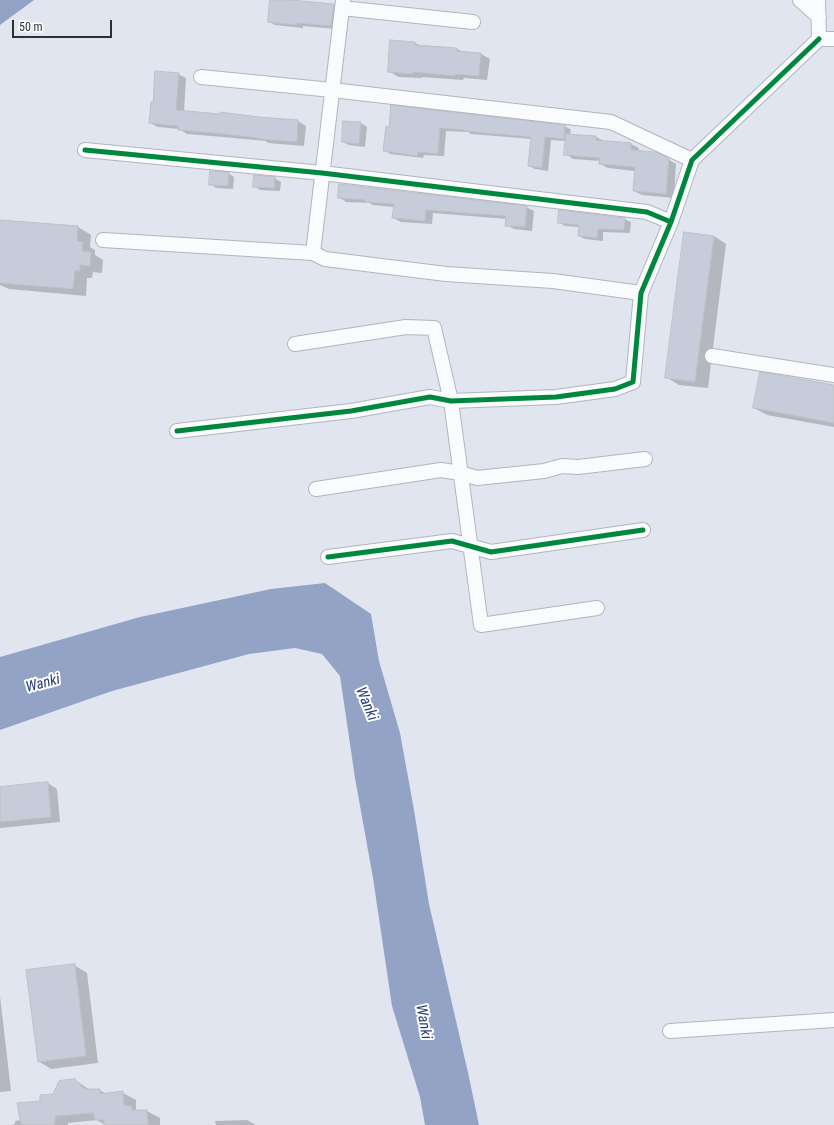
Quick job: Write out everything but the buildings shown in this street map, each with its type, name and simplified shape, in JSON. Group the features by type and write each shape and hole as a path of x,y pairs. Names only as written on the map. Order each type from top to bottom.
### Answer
{"street":[{"path":"800,0 819,18"},
{"path":"818,0 820,39"},
{"path":"313,253 343,4 473,22"},
{"path":"177,431 351,411 430,397 451,401 556,397 615,389 633,382 641,293 670,222 692,160 820,39 834,39"},
{"path":"201,77 332,90 611,122 692,160"},
{"path":"85,150 322,173 647,212 670,222"},
{"path":"103,240 313,253 325,259 446,274 553,281 641,293"},
{"path":"295,344 406,327 434,328 451,401 481,625 597,608"},
{"path":"712,356 834,375"},
{"path":"316,489 441,470 477,478 544,471 562,466 578,467 645,459"},
{"path":"328,557 452,541 491,552 644,530"},
{"path":"670,1032 834,1020"}],"water":[{"path":"0,0 34,0 0,25"},
{"name":"Wanki","path":"325,583 371,614 379,661 400,733 429,904 479,1125 425,1125 420,1097 392,1006 340,676 322,654 295,648 249,654 112,691 0,730 0,657 140,617 271,589"}],"cycle path":[{"path":"177,431 351,411 430,397 451,401 556,397 615,389 633,382 641,293 671,222 692,160 819,39"},
{"path":"85,150 322,173 647,212 671,222"},
{"path":"328,557 452,541 491,552 643,530"}]}
